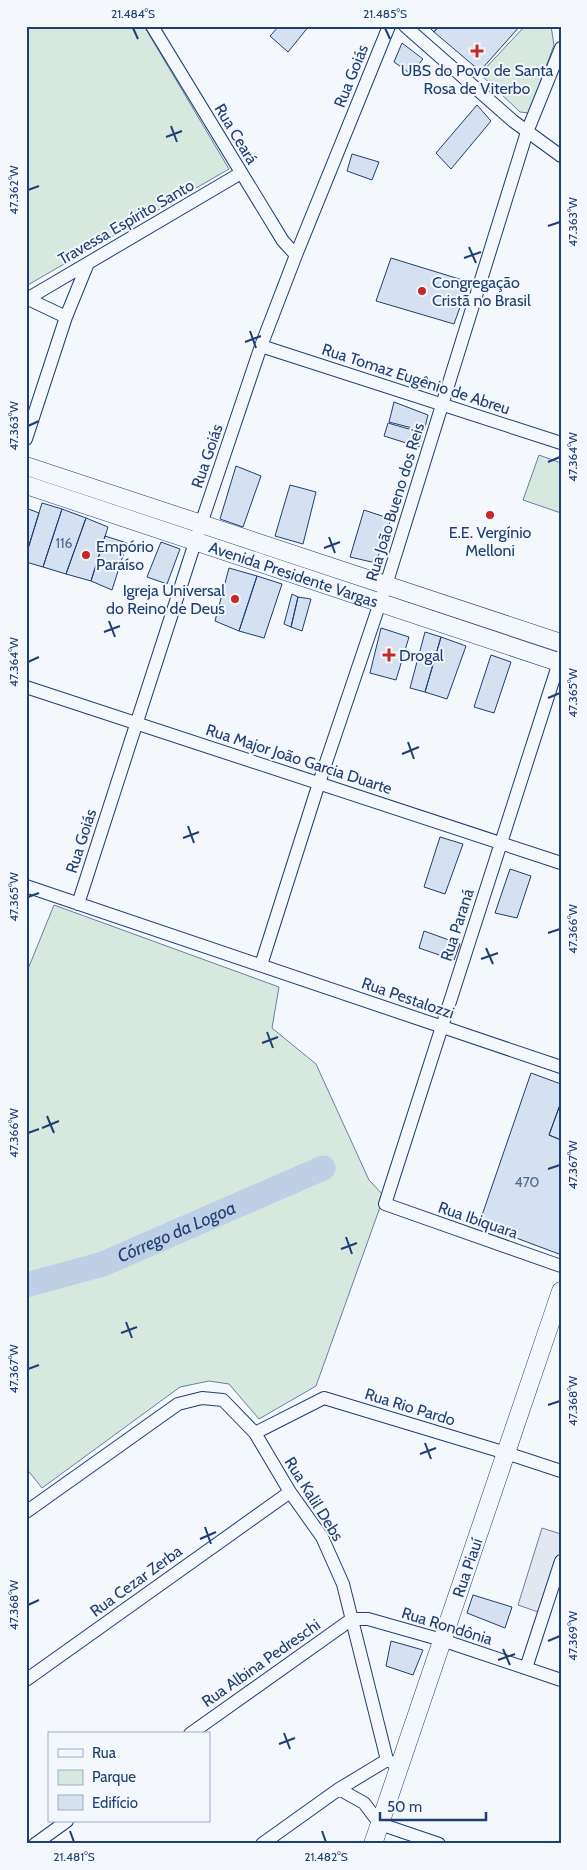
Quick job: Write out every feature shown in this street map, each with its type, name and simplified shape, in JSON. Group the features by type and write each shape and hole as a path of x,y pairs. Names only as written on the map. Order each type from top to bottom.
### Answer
{"main road":[{"name":"Avenida Presidente Vargas","path":"26,466 561,643"},
{"name":"Avenida Presidente Vargas","path":"26,485 380,603 560,660"},
{"name":"Rua Piauí","path":"373,1844 380,1824 394,1763 442,1640 561,1291"}],"street":[{"name":"Rua Ceará","path":"152,26 283,241 296,255"},
{"name":"Rua Goiás","path":"78,904 261,346 389,26"},
{"path":"405,26 526,132 561,156"},
{"name":"Rua João Bueno dos Reis","path":"261,965 318,783 386,585 526,132 561,48"},
{"name":"Travessa Espírito Santo","path":"27,298 241,173"},
{"path":"26,439 66,317 88,263"},
{"name":"Travessa Espírito Santo","path":"27,298 66,317"},
{"name":"Rua Tomaz Eugênio de Abreu","path":"261,346 561,443"},
{"name":"Rua Paraná","path":"384,1204 440,1026 560,660"},
{"name":"Rua Major João Garcia Duarte","path":"26,687 561,863"},
{"name":"Rua Pestalozzi","path":"26,886 561,1067"},
{"name":"Rua Ibiquara","path":"384,1204 561,1266"},
{"name":"Rua Kalil Debs","path":"26,1512 178,1404 202,1398 223,1400 255,1433 290,1492 322,1537 343,1584 394,1763"},
{"name":"Rua Rio Pardo","path":"255,1433 324,1398 506,1452 561,1471"},
{"name":"Rua Cezar Zerba","path":"26,1680 290,1492"},
{"path":"526,1668 561,1562"},
{"name":"Rua Rondônia","path":"352,1619 368,1619 442,1640 561,1680"},
{"name":"Rua Albina Pedreschi","path":"193,1732 352,1619"},
{"path":"262,1844 339,1789 394,1763"},
{"path":"339,1789 364,1804 380,1824 439,1844"},
{"path":"35,1844 65,1822"}],"green space":[{"path":"26,26 144,26 229,169 26,286"},
{"path":"525,26 551,26 554,45 529,113 520,112 480,74"},
{"path":"539,455 561,463 561,513 523,500"},
{"path":"54,905 279,987 272,1028 316,1064 369,1180 384,1196 316,1386 259,1419 229,1384 209,1381 180,1387 42,1488 26,1468 26,974"}],"shaded area":[{"path":"542,1528 561,1534 561,1561 544,1614 518,1605"}],"building":[{"path":"279,26 309,26 288,52 270,36"},
{"path":"428,26 439,26 434,32"},
{"name":"UBS do Povo de Santa Rosa de Viterbo","path":"439,26 520,26 480,71 434,32"},
{"path":"402,43 423,59 411,74 394,62"},
{"path":"477,105 491,121 451,169 436,153"},
{"path":"352,154 379,162 372,180 347,171"},
{"name":"Congregação Cristã no Brasil","path":"391,258 469,282 454,324 376,301"},
{"path":"394,402 428,415 424,431 389,422"},
{"path":"388,423 423,433 419,447 384,436"},
{"path":"236,466 261,476 243,527 220,519"},
{"path":"290,485 316,492 303,544 275,536"},
{"path":"42,503 62,509 43,567 26,562 26,555"},
{"path":"26,508 39,513 28,549 26,549"},
{"path":"62,509 86,518 66,574 43,567"},
{"path":"364,510 391,519 376,563 350,557"},
{"name":"Empório Paraíso","path":"86,518 108,527 91,581 66,574"},
{"path":"105,536 127,543 112,590 91,581"},
{"path":"161,542 180,549 167,584 147,577"},
{"name":"Igreja Universal do Reino de Deus","path":"229,568 257,576 239,631 215,621"},
{"path":"257,576 282,584 264,638 239,631"},
{"path":"292,594 298,597 291,627 284,624"},
{"path":"298,597 311,599 302,631 291,627"},
{"name":"Drogal","path":"381,628 409,637 396,680 370,673"},
{"path":"425,632 441,637 425,692 410,688"},
{"path":"441,637 466,646 447,699 425,692"},
{"path":"491,655 511,662 494,713 474,707"},
{"path":"440,837 463,844 445,894 424,887"},
{"path":"510,869 531,876 517,918 495,913"},
{"path":"424,931 460,944 454,960 419,948"},
{"path":"531,1073 561,1084 561,1102 549,1135 561,1140 561,1249 559,1254 479,1224"},
{"path":"561,1102 561,1140 549,1135"},
{"path":"473,1595 512,1607 505,1628 467,1613"},
{"path":"391,1641 423,1650 413,1675 386,1666"}],"waterway":[{"name":"Córrego da Logoa","path":"26,1285 103,1264 323,1168"}],"place":[{"name":"UBS do Povo de Santa Rosa de Viterbo","path":"477,51"},
{"name":"Congregação Cristã no Brasil","path":"422,291"},
{"name":"E.E. Vergínio Melloni","path":"490,515"},
{"name":"Empório Paraíso","path":"86,555"},
{"name":"Igreja Universal do Reino de Deus","path":"235,599"},
{"name":"Drogal","path":"389,655"}]}
